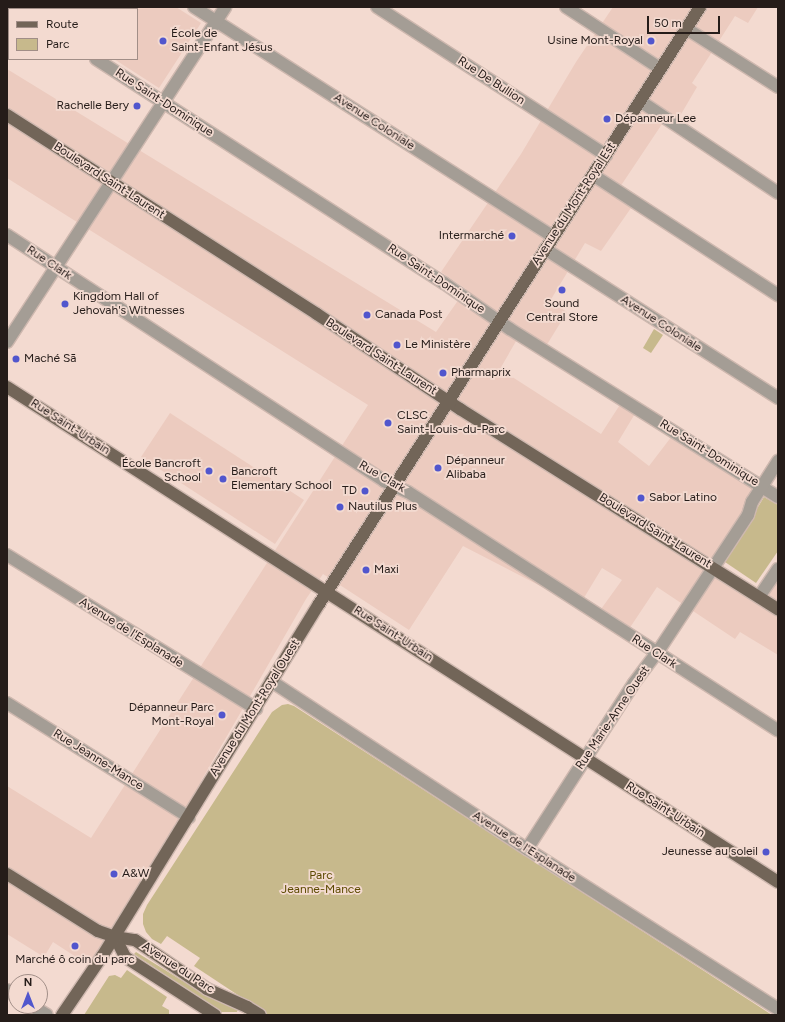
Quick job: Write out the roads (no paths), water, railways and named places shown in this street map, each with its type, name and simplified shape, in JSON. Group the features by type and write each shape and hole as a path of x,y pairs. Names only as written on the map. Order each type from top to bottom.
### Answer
{"main road":[{"name":"Avenue du Mont-Royal Est","path":"448,401 662,69 700,7"},
{"name":"Boulevard Saint-Laurent","path":"7,115 317,314 448,401 778,609"},
{"name":"Rue Saint-Urbain","path":"7,387 778,882"},
{"name":"Avenue du Mont-Royal Ouest","path":"62,1015 114,937 256,709 271,681 448,401"},
{"name":"Avenue du Parc","path":"7,874 98,931 114,937 136,940 207,989 248,1007 260,1015"},
{"name":"Avenue du Parc","path":"114,937 125,957 215,1015"}],"street":[{"name":"Avenue Coloniale","path":"194,7 553,237"},
{"path":"7,342 226,7"},
{"name":"Rue De Bullion","path":"377,7 606,155"},
{"path":"566,7 662,69"},
{"path":"687,29 778,87"},
{"name":"Rue Saint-Dominique","path":"98,60 444,283 499,321 778,497"},
{"path":"640,101 778,192"},
{"path":"593,175 778,295"},
{"name":"Rue Clark","path":"7,235 338,451 395,486 408,492 778,730"},
{"name":"Avenue Coloniale","path":"545,250 778,398"},
{"name":"Rue Marie-Anne Ouest","path":"527,849 634,683 657,653 748,515 752,502 778,461"},
{"name":"Avenue de l'Esplanade","path":"7,555 256,709"},
{"path":"759,597 778,569"},
{"name":"Avenue de l'Esplanade","path":"271,681 527,849 778,1009"},
{"name":"Rue Jeanne-Mance","path":"7,703 189,817"}],"place":[{"name":"École de Saint-Enfant Jésus","path":"163,41"},
{"name":"Usine Mont-Royal","path":"651,41"},
{"name":"Rachelle Bery","path":"137,106"},
{"name":"Dépanneur Lee","path":"607,119"},
{"name":"Intermarché","path":"512,236"},
{"name":"Sound Central Store","path":"562,290"},
{"name":"Kingdom Hall of Jehovah's Witnesses","path":"65,304"},
{"name":"Canada Post","path":"367,315"},
{"name":"Le Ministère","path":"397,345"},
{"name":"Maché Sā","path":"16,359"},
{"name":"Pharmaprix","path":"443,373"},
{"name":"CLSC Saint-Louis-du-Parc","path":"388,423"},
{"name":"Dépanneur Alibaba","path":"438,468"},
{"name":"École Bancroft School","path":"209,471"},
{"name":"Bancroft Elementary School","path":"223,479"},
{"name":"TD","path":"365,491"},
{"name":"Sabor Latino","path":"641,498"},
{"name":"Nautilus Plus","path":"340,507"},
{"name":"Maxi","path":"366,570"},
{"name":"Dépanneur Parc Mont-Royal","path":"222,715"},
{"name":"Jeunesse au soleil","path":"766,852"},
{"name":"A&W","path":"114,874"},
{"name":"Marché ô coin du parc","path":"75,946"}],"park label":[{"name":"Parc Jeanne-Mance","path":"321,883"}]}
